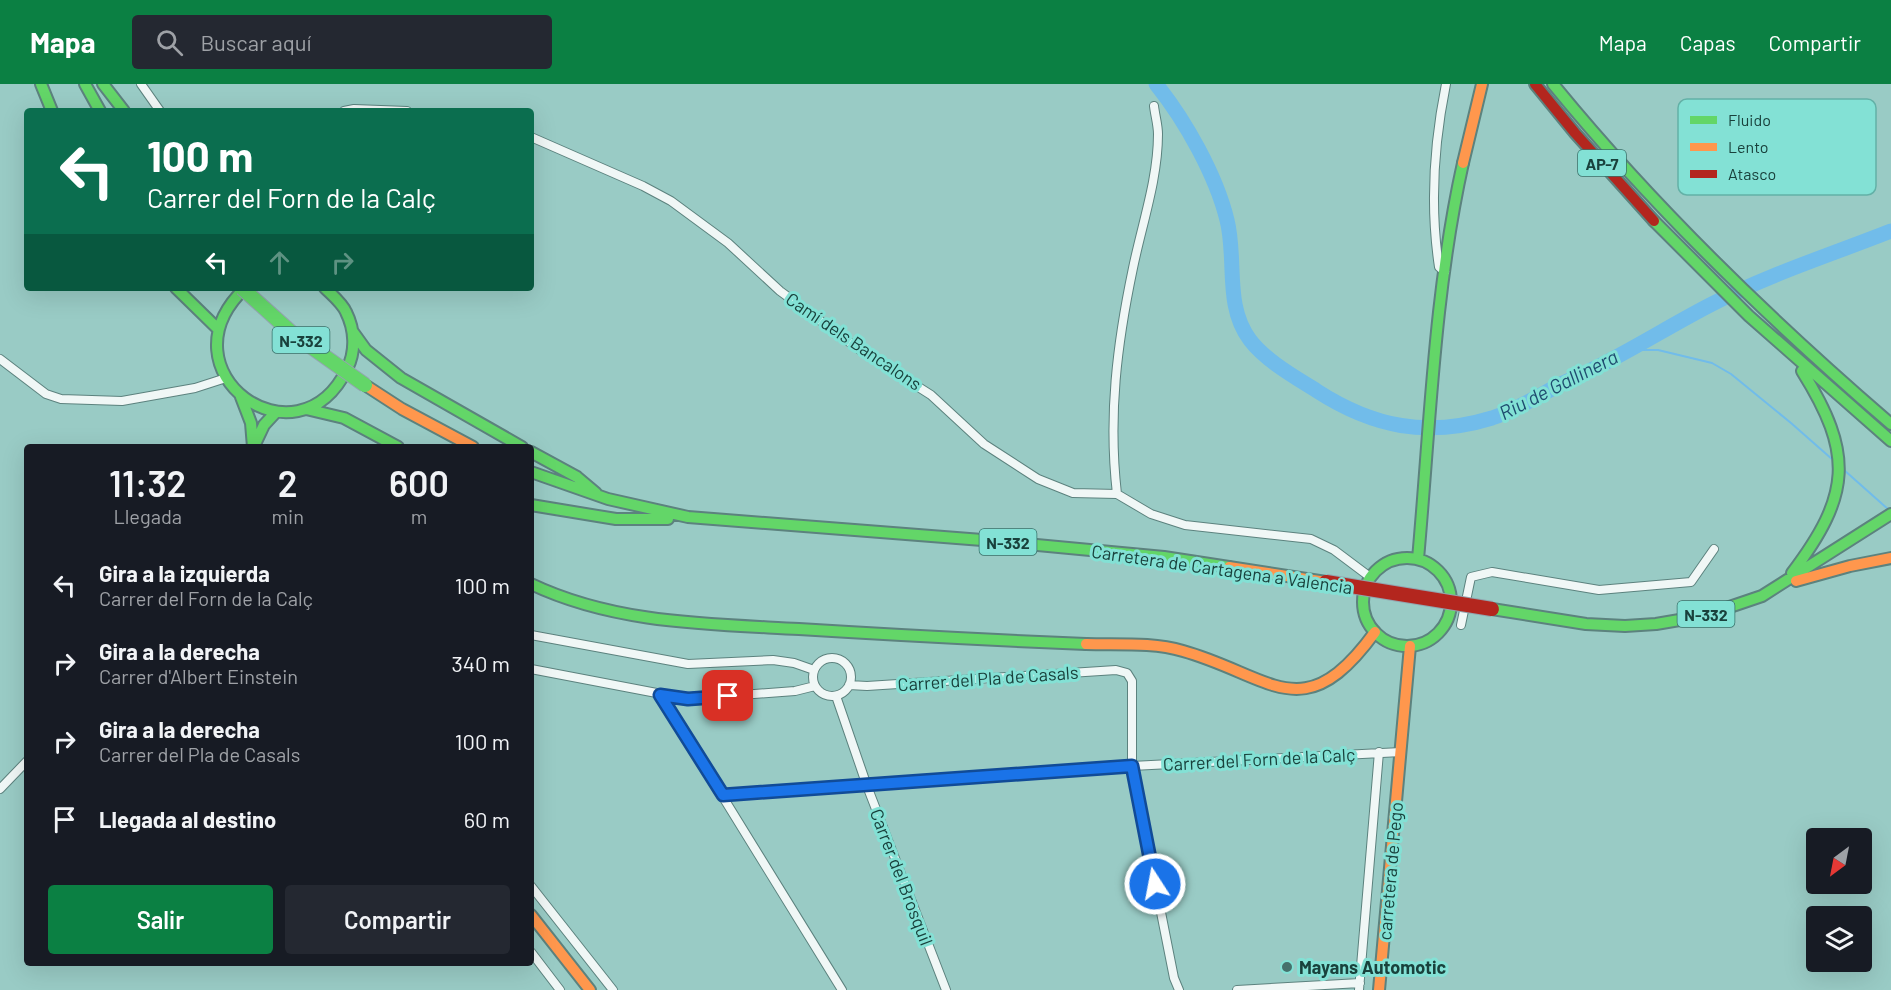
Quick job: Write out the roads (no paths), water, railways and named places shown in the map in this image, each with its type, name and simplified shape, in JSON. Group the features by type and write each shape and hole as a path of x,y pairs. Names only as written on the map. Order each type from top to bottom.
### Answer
{"main road":[{"path":"40,84 51,108"},
{"path":"85,84 98,108"},
{"path":"103,84 122,108"},
{"path":"1418,559 1445,272 1459,180 1482,84"},
{"name":"AP-7","path":"1535,84 1596,157 1781,337 1891,424"},
{"name":"AP-7","path":"1553,84 1677,235"},
{"path":"179,291 218,329"},
{"path":"241,291 228,305 218,329 217,346 219,362 226,378 241,396 251,423 253,444"},
{"name":"N-332","path":"247,291 293,334 365,385 402,409 467,444"},
{"path":"241,396 258,406 276,412 286,412 306,409 324,401 338,388 349,371 354,352 353,332 349,318 341,304 328,291"},
{"path":"353,332 366,350 400,378 517,444"},
{"name":"AP-7","path":"1781,337 1790,355 1891,441"},
{"path":"1782,585 1816,542 1828,520 1836,493 1839,451 1821,402 1790,355"},
{"path":"306,409 332,413 351,420 393,444"},
{"path":"254,444 264,425 276,412"},
{"path":"534,454 578,477 602,498"},
{"name":"Carretera de Cartagena a Valencia","path":"534,473 602,498 688,517 1153,556 1586,624 1625,626 1656,624 1703,616 1762,596 1854,540 1891,514"},
{"path":"534,506 561,512 644,521 688,517"},
{"path":"1404,557 1418,559 1439,571 1447,582 1451,593 1451,606 1448,618 1438,633 1422,643 1410,646 1397,644 1385,640 1368,622 1363,600 1365,588 1378,569 1390,561 1404,557"},
{"path":"1782,585 1891,558"},
{"path":"534,585 550,593 609,611 676,622 1168,648 1190,652 1269,686 1293,691 1316,686 1337,675 1356,657 1375,632"},
{"name":"carretera de Pego","path":"1379,990 1410,646"},
{"path":"534,919 590,990"}],"street":[{"path":"141,84 158,108"},
{"path":"1445,272 1438,267 1434,215 1435,163 1446,84"},
{"path":"1154,106 1158,133 1154,172 1119,339 1112,428 1112,456 1117,494 1151,514 1185,525 1311,539 1334,550 1370,578"},
{"name":"Camí dels Bancalons","path":"534,138 644,186 671,201 728,243 780,291 860,350 932,395 984,444 1038,478 1073,493 1117,494"},
{"path":"0,359 46,394 61,399 122,401 195,388 226,378"},
{"path":"1461,625 1471,578 1492,572 1599,590 1691,582 1714,549"},
{"path":"534,636 688,664 773,660 814,670"},
{"path":"832,658 841,661 850,671 849,684 844,692 836,696 823,694 815,686 814,670 824,660 832,658"},
{"path":"534,670 688,699 795,691 815,686"},
{"name":"Carrer del Pla de Casals","path":"849,684 867,686 1116,670 1127,673 1132,681 1132,766"},
{"path":"660,695 842,990"},
{"name":"Carrer del Brosquil","path":"836,696 867,786 946,990"},
{"path":"1237,990 1360,987 1379,752"},
{"name":"Carrer del Forn de la Calç","path":"723,795 1132,766 1401,752"},
{"path":"0,789 24,764"},
{"path":"1132,766 1174,978 1179,990"},
{"path":"534,890 613,990"},
{"path":"534,956 560,990"}],"waterway":[{"name":"Riu de Gallinera","path":"1156,84 1178,114 1198,149 1222,203 1230,235 1232,282 1237,312 1250,340 1281,368 1338,403 1380,421 1401,426 1445,427 1468,424 1501,415 1598,367 1734,293 1891,231"},
{"path":"1630,350 1658,350 1712,363 1731,374 1833,460"},
{"path":"1844,470 1889,510"}],"place":[{"name":"Mayans Automotic","path":"1287,967"}]}
